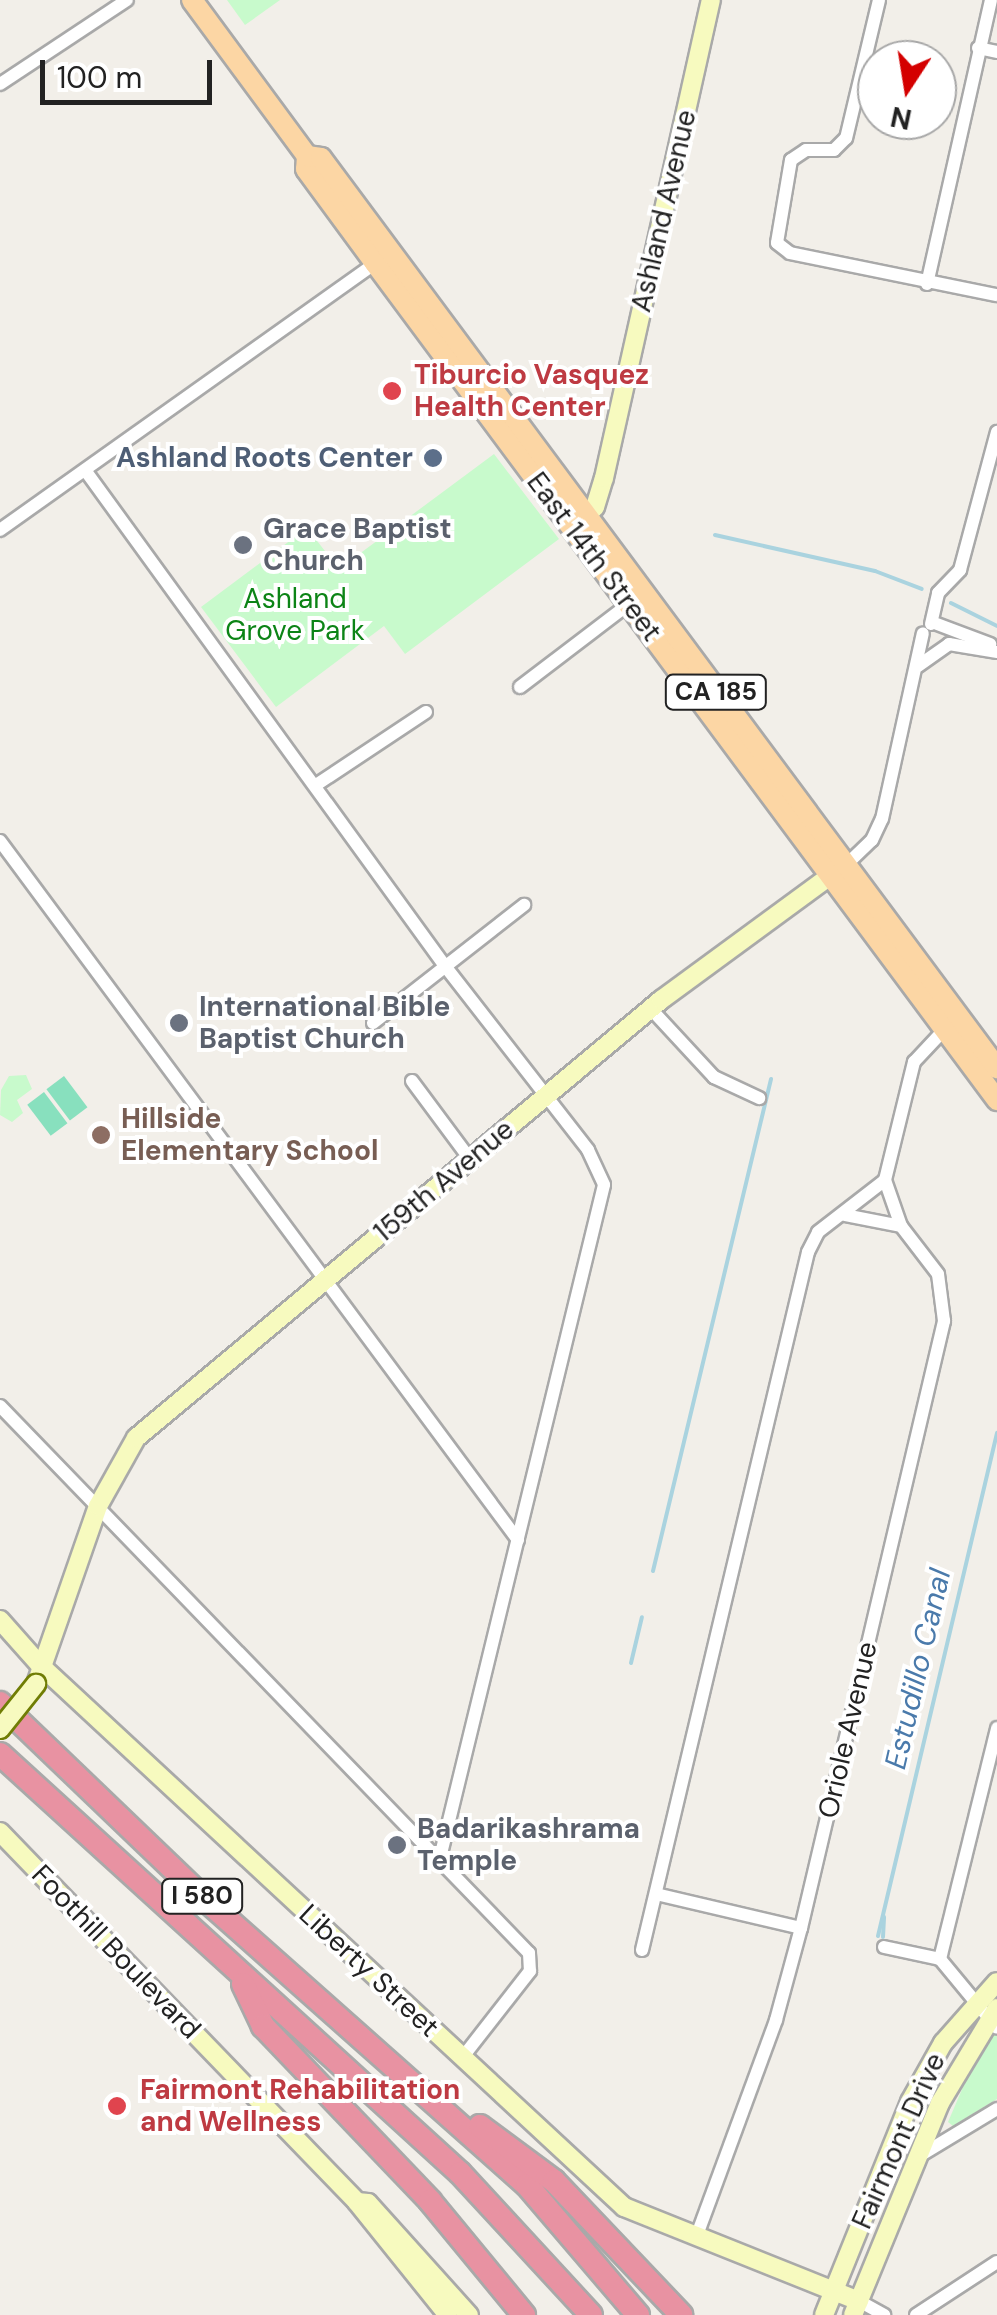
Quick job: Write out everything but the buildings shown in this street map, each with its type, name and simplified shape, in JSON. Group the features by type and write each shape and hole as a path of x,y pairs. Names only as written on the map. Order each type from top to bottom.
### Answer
{"highway":[{"name":"I 580","path":"0,1703 148,1848 527,2185 638,2315"},
{"name":"I 580","path":"0,1754 486,2197 591,2315"},
{"path":"238,1973 262,2026 443,2215 524,2315"},
{"path":"412,2081 530,2159 681,2315"}],"main road":[{"name":"East 14th Street","path":"192,0 307,156 321,158 383,257 839,870 997,1100"},
{"name":"East 14th Street","path":"581,524 629,604 997,1068"}],"street":[{"path":"1,80 128,0"},
{"name":"Ashland Avenue","path":"581,524 604,478 711,0"},
{"path":"879,0 846,138 834,150 806,150 790,160 774,234 790,253 927,284 997,295"},
{"path":"927,284 990,0"},
{"path":"978,48 997,52"},
{"path":"0,530 383,257"},
{"name":"159th Avenue","path":"0,1729 38,1674 98,1506 136,1438 651,1009 839,870 872,840 882,818 916,668 938,593 960,570 997,432"},
{"path":"85,470 445,966 598,1166 604,1185 440,1858"},
{"path":"520,687 629,604"},
{"path":"916,668 947,636 930,627"},
{"path":"930,627 997,650"},
{"path":"940,646 997,650"},
{"path":"316,785 426,712"},
{"path":"0,842 518,1540"},
{"path":"373,1023 524,905"},
{"path":"651,1009 714,1077 759,1098"},
{"path":"642,1950 808,1252 818,1232 885,1180 914,1062 944,1028"},
{"path":"412,1081 470,1158"},
{"name":"Oriole Avenue","path":"697,2236 776,2020 801,1928 944,1321 938,1274 901,1226 885,1180"},
{"path":"846,1214 901,1226"},
{"path":"0,1406 440,1858 532,1964 462,2058"},
{"name":"Liberty Street","path":"0,1620 38,1674 624,2207 833,2291 856,2308 884,2315"},
{"path":"940,1959 997,1728"},
{"path":"981,1797 997,1794"},
{"name":"Foothill Boulevard","path":"0,1832 357,2202 368,2203 445,2301 469,2315"},
{"path":"656,1894 801,1928"},
{"path":"884,1947 940,1959 990,2014"},
{"name":"Fairmont Drive","path":"856,2308 940,2103 990,2014 997,1982"},
{"name":"Fairmont Drive","path":"824,2315 910,2102 943,2043 990,2014"},
{"path":"921,2155 997,2109"},
{"path":"916,2315 997,2262"}],"green space":[{"path":"227,0 280,0 245,25"},
{"name":"Ashland Grove Park","path":"494,454 559,539 405,654 384,626 276,707 201,607 307,528 339,569"},
{"path":"26,1075 32,1089 17,1100 23,1113 12,1122 0,1115 1,1090 9,1076"},
{"path":"64,1076 87,1107 70,1120 46,1089"},
{"path":"44,1092 67,1123 51,1136 27,1105"},
{"path":"997,2028 997,2099 953,2126 948,2122 966,2080"}],"waterway":[{"name":"Estudillo Canal","path":"715,535 875,571 922,589"},
{"name":"Estudillo Canal","path":"951,603 997,626"},
{"path":"653,1571 771,1079"},
{"name":"Estudillo Canal","path":"878,1936 997,1433"},
{"path":"631,1663 642,1617"},
{"name":"Estudillo Canal","path":"883,1937 884,1917"}],"place":[{"name":"Tiburcio Vasquez Health Center","path":"392,391"},
{"name":"Ashland Roots Center","path":"433,458"},
{"name":"Grace Baptist Church","path":"243,545"},
{"name":"International Bible Baptist Church","path":"179,1023"},
{"name":"Hillside Elementary School","path":"101,1135"},
{"name":"Badarikashrama Temple","path":"397,1845"},
{"name":"Fairmont Rehabilitation and Wellness","path":"117,2106"}]}
